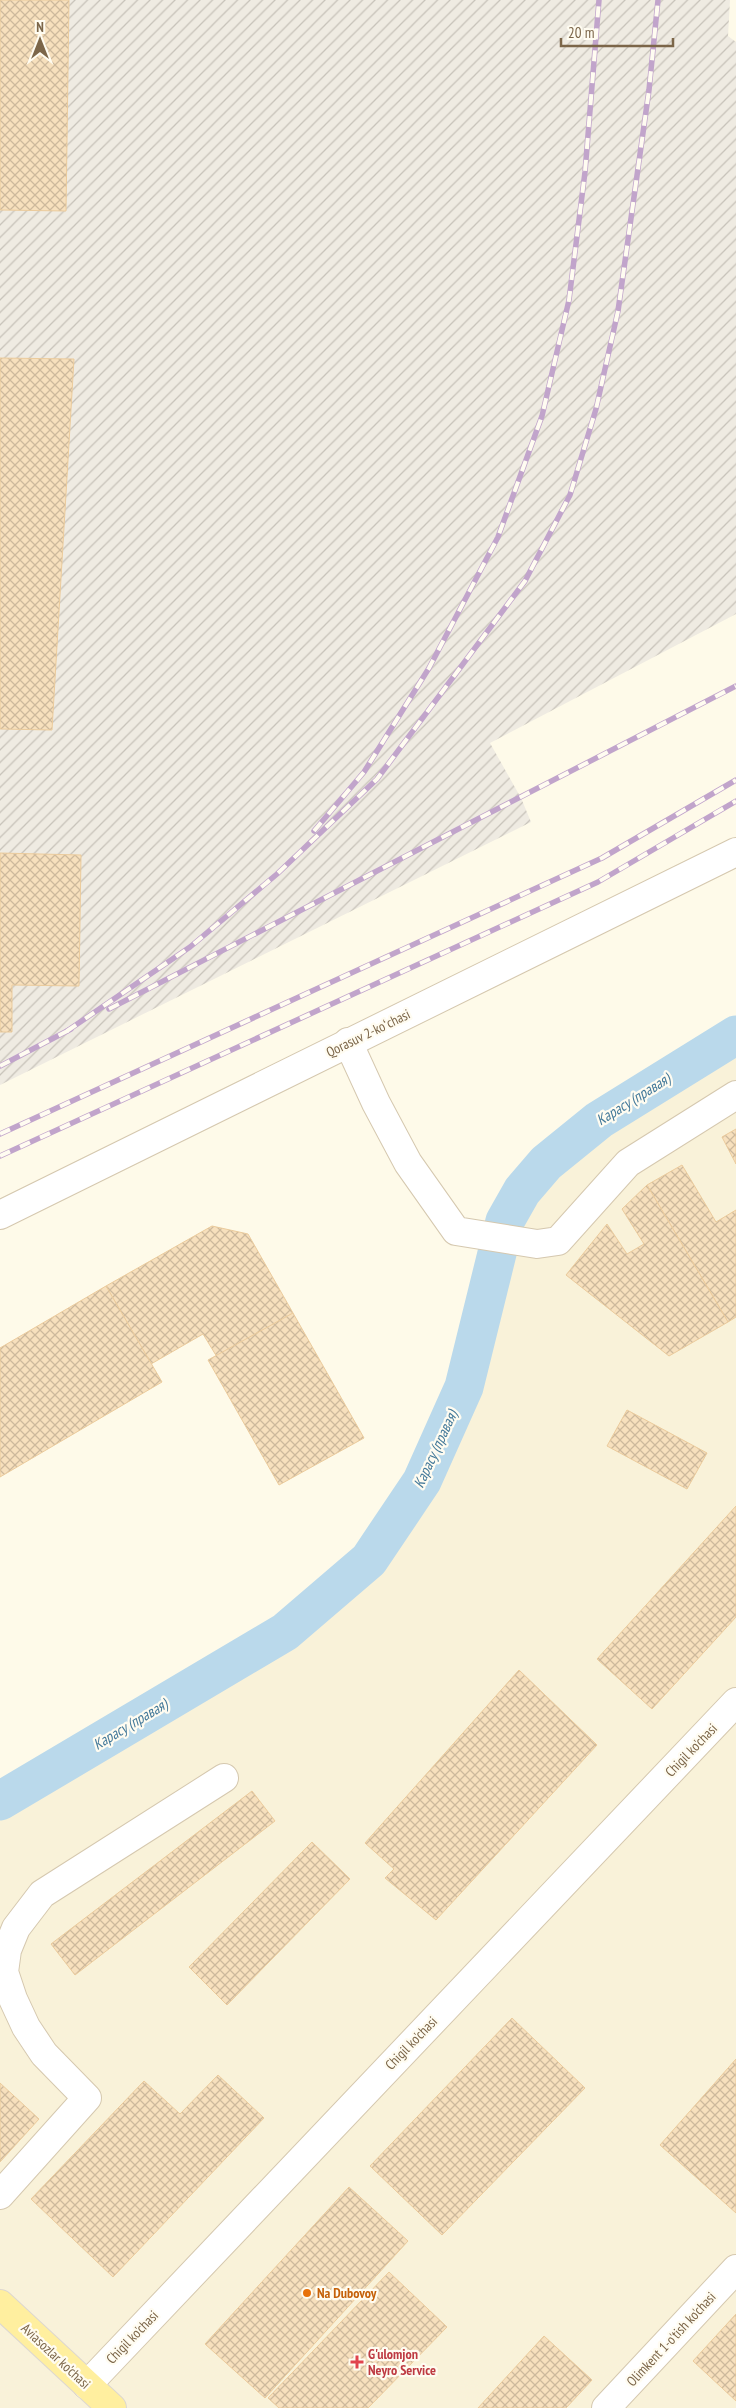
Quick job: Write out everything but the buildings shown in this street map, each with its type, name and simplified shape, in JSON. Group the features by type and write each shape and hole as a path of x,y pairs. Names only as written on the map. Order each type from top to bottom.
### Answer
{"main road":[{"name":"Aviasozlar ko'chasi","path":"0,2304 112,2408"}],"street":[{"name":"Qorasuv 2-koʻchasi","path":"0,1215 736,852"},
{"path":"348,1042 376,1104 408,1163 456,1231 537,1244 558,1241 628,1163 736,1095"},
{"name":"Chigil ko'chasi","path":"87,2384 736,1702"},
{"path":"0,2195 87,2098 44,2054 26,2026 13,1999 4,1972 7,1950 16,1928 42,1894 224,1778"},
{"name":"Olimkent 1-o'tish ko'chasi","path":"606,2408 736,2269"}],"shaded area":[{"path":"0,0 730,0 728,36 736,42 736,614 490,743 521,798 531,822 0,1085"},
{"path":"736,1035 736,2408 0,2408 0,1801 285,1632 369,1560 422,1481 464,1387 505,1221 522,1191 546,1163 599,1120"}],"waterway":[{"name":"Карасу (правая)","path":"0,1801 285,1632 369,1560 422,1481 464,1387 505,1221 522,1191 546,1163 599,1120 736,1035"}],"railway":[{"path":"314,831 364,772 429,668 498,537 542,416 569,300 585,172 599,0"},
{"path":"67,1031 190,947 277,874 377,779 525,581 570,495 596,409 618,311 649,90 658,0"},
{"path":"109,1009 736,686"},
{"path":"0,1134 602,858 736,780"},
{"path":"0,1156 598,882 736,801"},
{"path":"0,1066 71,1029"}],"place":[{"name":"Na Dubovoy","path":"307,2293"},
{"name":"G'ulomjon Neyro Service","path":"357,2362"}]}
